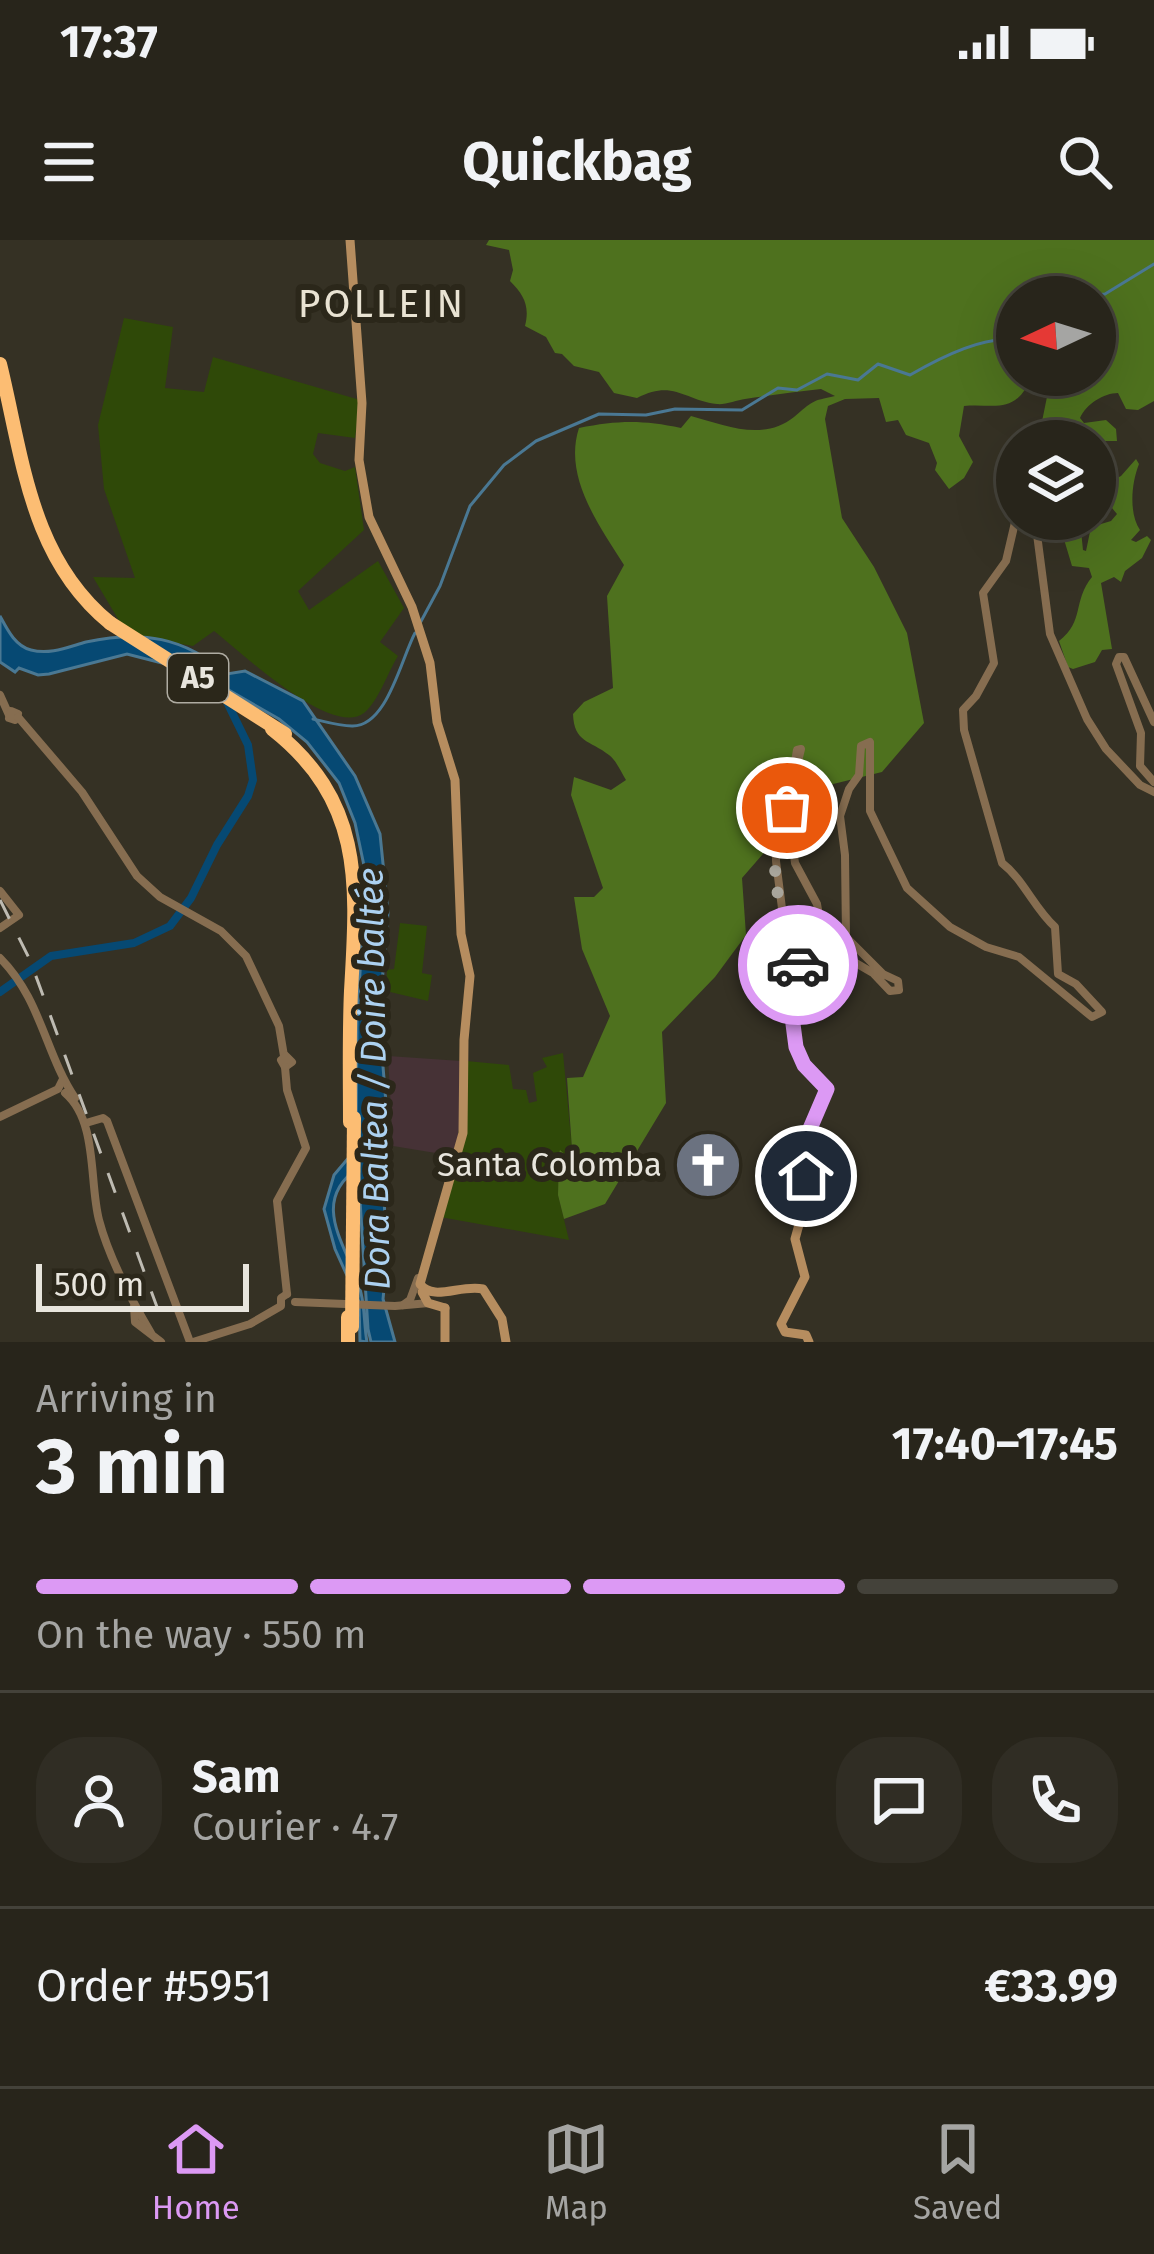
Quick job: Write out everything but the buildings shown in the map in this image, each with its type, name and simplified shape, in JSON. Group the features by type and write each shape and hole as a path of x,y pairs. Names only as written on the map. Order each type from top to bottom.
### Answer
{"highway":[{"name":"A5","path":"0,364 43,536 69,582 106,622 286,734 332,790 357,857 360,904 352,1120"},
{"name":"A5","path":"0,382 23,489 57,574 106,622 268,725 300,754 342,819 353,858 356,909 349,1326"}],"main road":[{"path":"350,240 362,394 358,447 369,517 419,627 430,663 437,722 455,780 461,934 470,984 463,1133 418,1280 433,1300 445,1342"},
{"path":"805,1204 795,1239 806,1274 781,1327 787,1333 806,1335 809,1342"},
{"path":"433,1300 442,1293 473,1290 490,1300 502,1319 506,1342"}],"street":[{"path":"805,1204 809,1131 827,1089 804,1065 796,1044 788,986 798,965 785,932 776,841 787,808 794,753 800,748 794,853 830,947 873,973 890,991 899,990 898,981 883,974 846,937 840,816 849,789 860,776 861,746 870,742 870,811 907,888 950,927 986,947 1019,957 1092,1017 1102,1012 1076,984 1056,971 1055,927 1002,863 964,730 962,710 994,663 991,626 982,597 1006,561 1011,540"},
{"path":"1038,540 1050,634 1088,719 1106,749 1140,785 1154,792"},
{"path":"1154,722 1125,660 1119,657 1116,664 1141,733 1141,766 1154,782"},
{"path":"2,699 11,719 62,767 136,876 221,931 246,956 279,1026 287,1090 306,1148 277,1202 287,1294 295,1302 322,1303"},
{"path":"0,891 19,913 0,928"},
{"path":"0,958 43,1022 65,1088 86,1128"},
{"path":"0,1117 65,1088"},
{"path":"65,1088 86,1128 100,1224 142,1323 161,1342"},
{"path":"73,1100 86,1128"},
{"path":"86,1128 105,1118 199,1341 250,1324 280,1306"},
{"path":"284,1270 295,1295 322,1303 349,1326 389,1305 433,1300"},
{"path":"403,1305 418,1280"},
{"path":"280,1306 287,1294"},
{"path":"389,1305 433,1300"},
{"path":"280,1306 288,1310 295,1302"}],"shaded area":[{"path":"388,1056 461,1061 462,1114 454,1156 393,1146"}],"green space":[{"path":"489,240 1154,240 1154,401 1138,410 1126,409 1116,393 1116,276 996,276 996,396 1020,396 999,406 964,406 959,436 973,462 964,478 949,489 935,470 929,443 906,435 898,420 886,422 879,398 845,399 828,406 825,419 842,518 874,567 907,633 924,723 882,772 821,787 742,878 746,935 715,977 662,1032 666,1103 605,1204 564,1219 558,1195 560,1150 568,1157 572,1149 567,1078 583,1077 610,1016 582,949 574,897 594,897 603,888 571,795 574,777 611,790 626,780 612,757 584,740 574,723 573,714 584,702 613,688 607,596 624,565 580,482 575,446 579,428 631,422 681,428 691,416 730,427 769,429 813,402 835,396 821,389 720,404 669,390 637,398 614,393 599,372 574,366 555,353 546,337 525,326 525,301 510,281 509,250 486,245"},
{"path":"124,318 173,327 165,388 204,392 213,357 360,400 355,438 318,433 313,454 320,463 345,471 355,467 364,530 298,591 309,610 378,561 404,608 380,642 398,656 364,713 349,718 309,704 214,631 193,646 135,636 121,624 93,577 135,578 104,489 98,425"},
{"path":"1047,396 1105,396 1091,404 1082,420 1042,420"},
{"path":"1136,459 1133,507 1140,530 1131,540 1147,536 1151,540 1121,582 1114,577 1101,583 1112,649 1102,650 1095,662 1073,669 1059,641 1072,626 1092,577 1089,568 1072,566 1064,540 1082,540 1086,551 1088,540 1116,540 1116,478"},
{"path":"400,923 427,926 422,973 432,975 428,1001 386,991"},
{"path":"563,1053 572,1149 568,1157 559,1154 558,1195 569,1240 440,1217 455,1168 466,1061 509,1065 513,1089 526,1090 529,1103 537,1101 533,1073 547,1067 542,1058"}],"water":[{"name":"Dora Baltea / Doire baltée","path":"0,616 16,641 31,650 144,637 178,644 227,674 245,671 303,701 355,776 380,834 388,913 379,1018 388,1127 383,1299 395,1342 371,1342 368,1329 358,1168 343,1182 333,1212 361,1293 367,1342 360,1341 359,1302 335,1249 324,1209 334,1175 356,1149 357,1021 366,875 355,823 339,783 307,742 279,719 197,672 127,654 49,674 19,668 15,672 0,662"}],"waterway":[{"path":"1116,287 1154,264"},
{"path":"419,625 440,586 470,506 504,465 536,441 599,414 742,410 778,388 797,390 827,374 858,380 878,364 910,375 972,346 996,340"},
{"path":"313,719 352,726 375,716 415,633"},
{"path":"0,992 51,956 134,943 170,926 191,898 253,780 248,745 226,700"}],"railway":[{"path":"0,900 30,960 157,1307"}],"way so far":[{"path":"787,808 776,841 776,871 786,938 798,965"}],"place":[{"name":"Santa Colomba","path":"708,1165"}],"district":[{"name":"POLLEIN","path":"382,304"}],"route":[{"path":"798,965 788,986 796,1047 804,1065 827,1089 809,1131 806,1176"}]}
